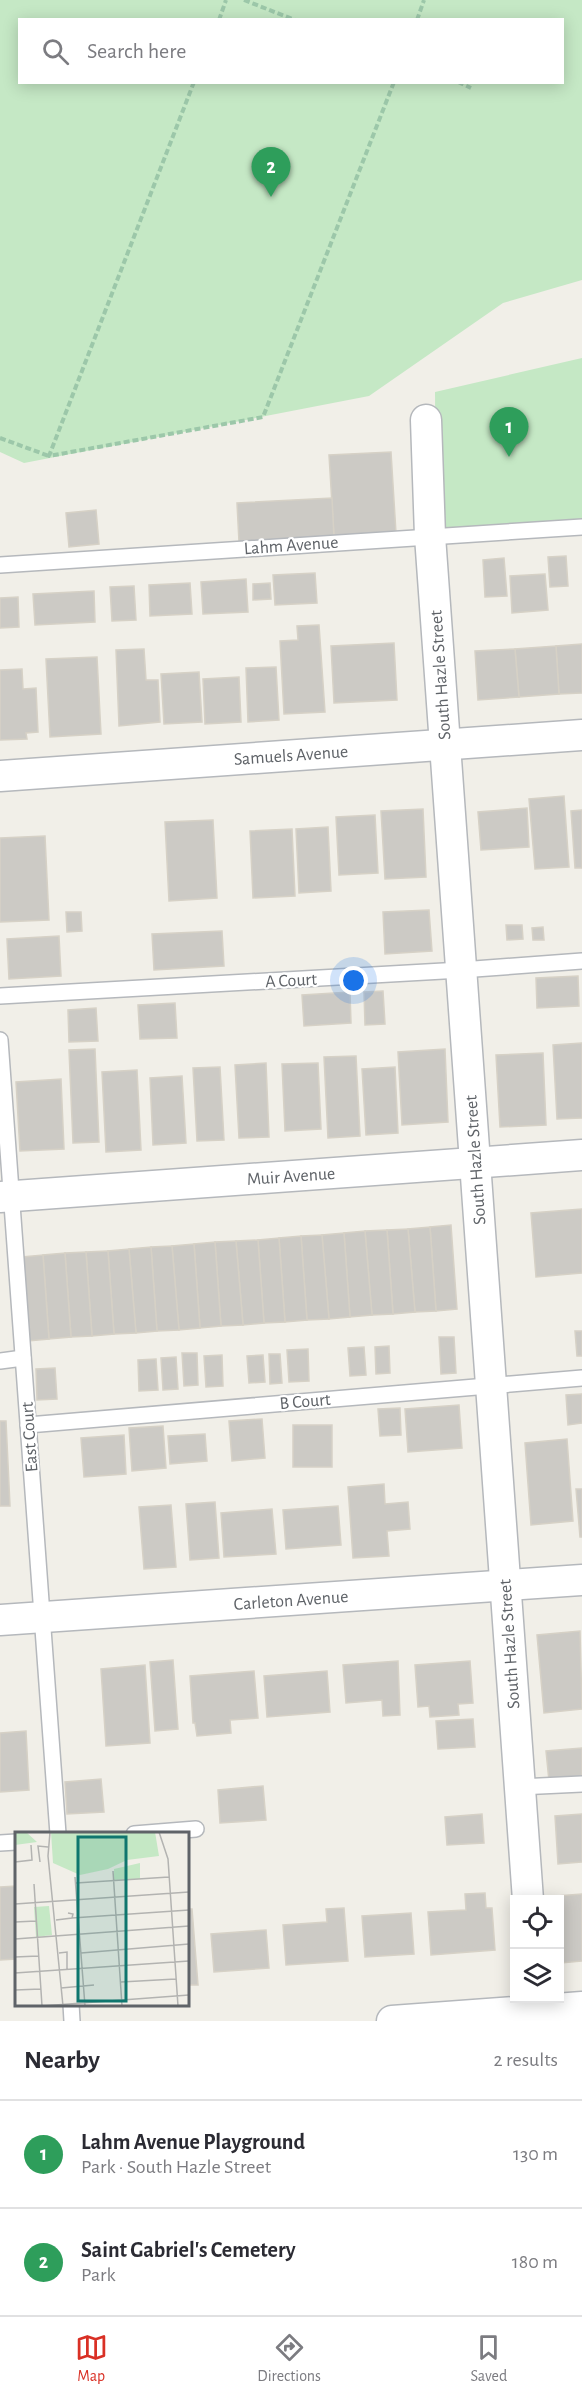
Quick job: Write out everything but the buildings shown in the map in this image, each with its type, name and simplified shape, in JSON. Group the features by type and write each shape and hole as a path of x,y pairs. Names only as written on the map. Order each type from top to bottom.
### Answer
{"street":[{"name":"South Hazle Street","path":"426,420 430,536 528,1895"},
{"name":"Samuels Avenue","path":"0,776 582,735"},
{"name":"Muir Avenue","path":"6,1197 582,1155"},
{"name":"Carleton Avenue","path":"0,1620 582,1580"},
{"path":"392,2021 582,2007"}],"lane":[{"name":"Lahm Avenue","path":"0,565 582,527"},
{"name":"A Court","path":"0,996 582,961"},
{"name":"East Court","path":"0,1040 6,1197 23,1358 58,1832"},
{"path":"0,1361 23,1358"},
{"name":"B Court","path":"28,1425 582,1378"},
{"path":"519,1787 582,1784"},
{"path":"150,1832 196,1829"},
{"path":"0,1843 15,1842"},
{"path":"71,2006 72,2021"}],"path":[{"path":"220,18 226,0"},
{"path":"244,0 289,18"},
{"path":"418,18 424,0"},
{"path":"49,456 193,84"},
{"path":"0,438 49,456 263,417 393,84"},
{"path":"463,84 471,87"}],"green space":[{"path":"0,0 582,0 582,280 503,303 369,396 24,463 0,452"},
{"path":"582,358 582,523 436,530 435,392"}],"place":[{"name":"Saint Gabriel's Cemetery","path":"271,197"},
{"name":"Lahm Avenue Playground","path":"509,457"}]}
